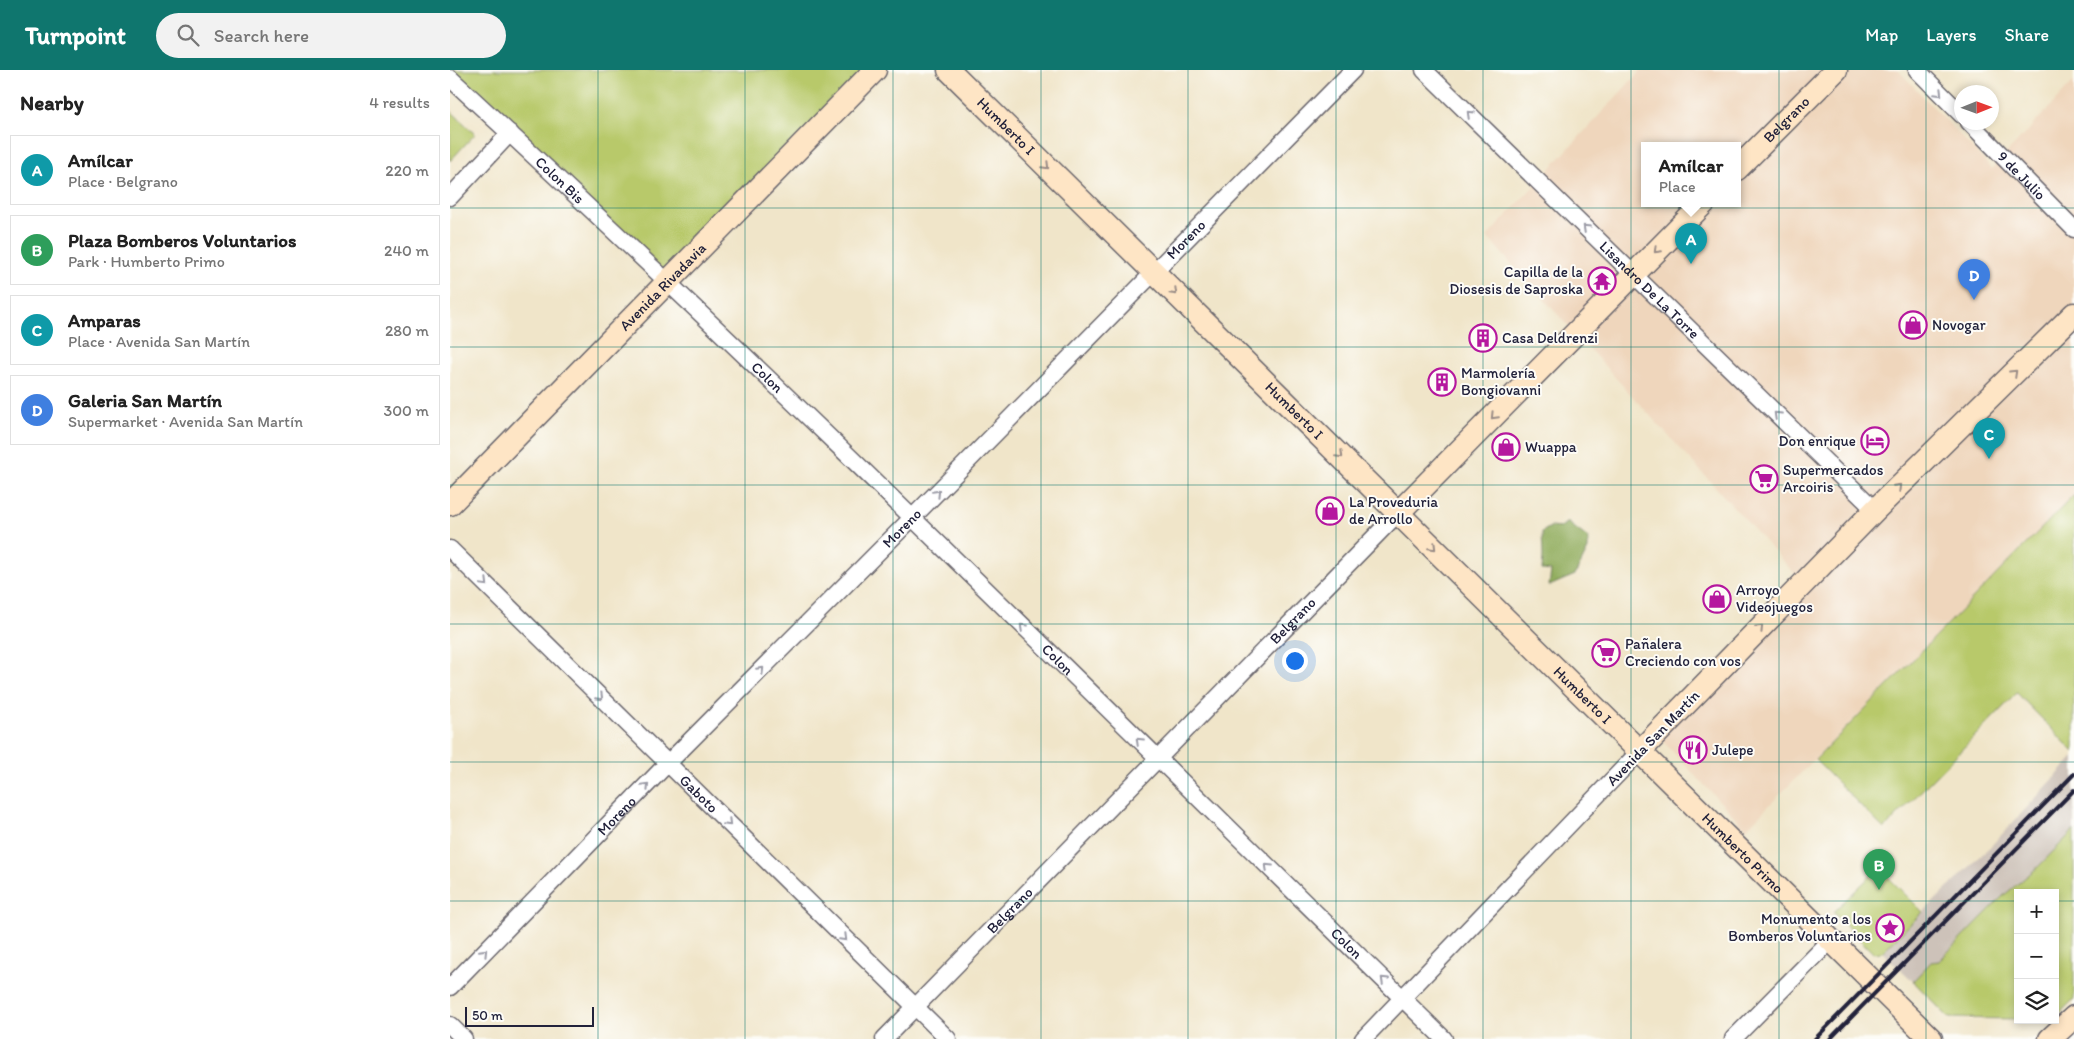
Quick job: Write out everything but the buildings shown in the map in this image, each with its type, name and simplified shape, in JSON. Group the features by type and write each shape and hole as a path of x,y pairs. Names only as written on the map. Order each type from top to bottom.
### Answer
{"street":[{"name":"Avenida Rivadavia","path":"450,504 876,70"},
{"name":"Humberto I","path":"949,70 1640,751"},
{"name":"Moreno","path":"450,987 668,763 1353,70"},
{"name":"Lisandro De La Torre","path":"1424,70 1875,510"},
{"name":"Belgrano","path":"1741,165 1836,70"},
{"path":"1917,70 1954,107"},
{"name":"Colon Bis","path":"450,78 668,282"},
{"name":"9 de Julio","path":"1977,130 2074,229"},
{"path":"450,197 510,133"},
{"name":"Belgrano","path":"884,1039 1632,274 1700,207"},
{"name":"Colon","path":"668,282 1444,1039"},
{"name":"Avenida San Martín","path":"1363,1039 1875,510 2074,314"},
{"name":"Gaboto","path":"450,548 948,1039"},
{"name":"Humberto Primo","path":"1640,751 1931,1039"},
{"path":"1734,1039 1831,940"},
{"path":"2050,1039 2074,1017"},
{"path":"450,1025 464,1039"}],"shaded area":[{"path":"1641,70 1898,70 1992,169 2074,81 2074,495 1746,829 1656,734 1803,583 1487,237"},
{"path":"2074,757 2074,830 2038,867 2003,896 1939,961 1931,962 1913,981 1882,952 1992,845"}],"green space":[{"path":"450,70 875,70 668,283 450,78"},
{"path":"450,110 475,134 450,161"},
{"path":"2074,495 2074,752 2017,693 1884,829 1815,760"},
{"path":"1567,522 1588,538 1588,549 1575,575 1549,586 1551,571 1542,570 1542,532 1550,527 1560,528"},
{"path":"2074,830 2074,999 2059,1014 2059,889 2014,889 2014,1019 1949,1018 1913,981 1931,962 1939,961 2003,896 2038,867"},
{"path":"1879,868 1923,912 1882,952 1873,953 1833,912"}],"railway":[{"path":"1815,1039 2074,774"},
{"path":"1830,1039 2074,790"}],"place":[{"name":"Amílcar","path":"1691,264"},
{"name":"Capilla de la Diosesis de Saproska","path":"1602,281"},
{"name":"Galeria San Martín","path":"1974,300"},
{"name":"Novogar","path":"1913,325"},
{"name":"Casa Deldrenzi","path":"1483,338"},
{"name":"Marmolería Bongiovanni","path":"1442,382"},
{"name":"Don enrique","path":"1875,441"},
{"name":"Wuappa","path":"1506,447"},
{"name":"Amparas","path":"1989,459"},
{"name":"Supermercados Arcoiris","path":"1764,479"},
{"name":"La Proveduria de Arrollo","path":"1330,511"},
{"name":"Arroyo Videojuegos","path":"1717,599"},
{"name":"Pañalera Creciendo con vos","path":"1606,653"},
{"name":"Julepe","path":"1693,750"},
{"name":"Plaza Bomberos Voluntarios","path":"1879,890"},
{"name":"Monumento a los Bomberos Voluntarios","path":"1890,928"}]}
